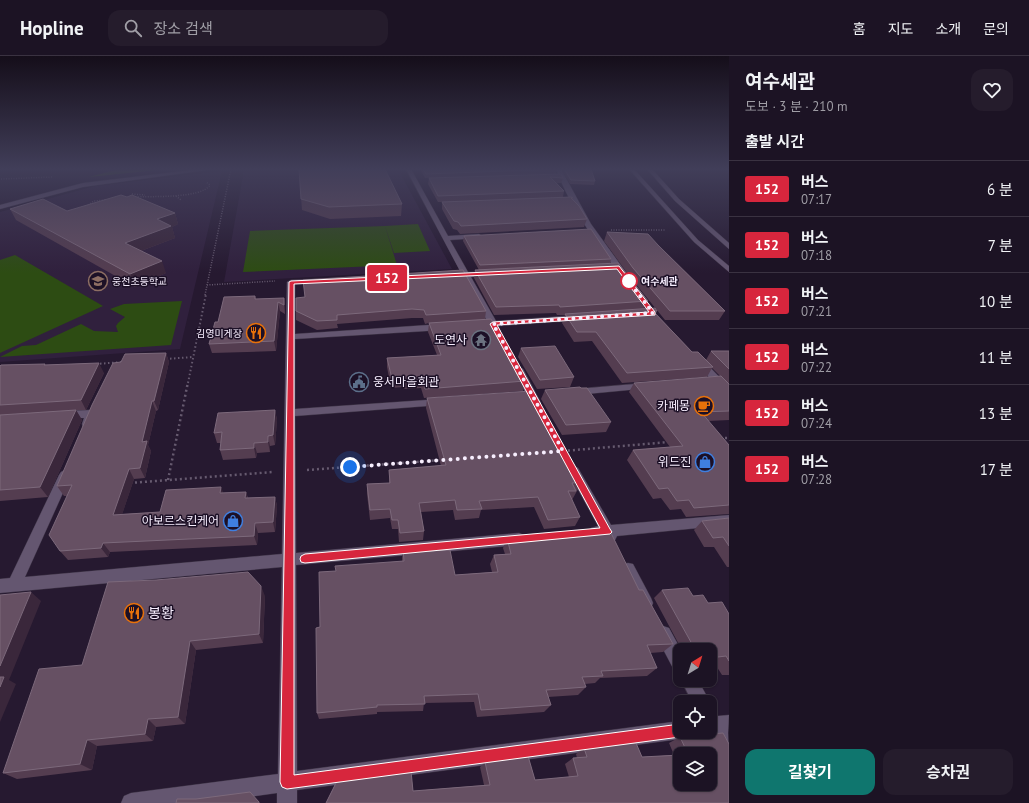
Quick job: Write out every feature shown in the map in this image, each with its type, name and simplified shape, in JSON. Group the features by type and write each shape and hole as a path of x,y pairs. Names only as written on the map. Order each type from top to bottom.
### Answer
{"street":[{"path":"0,207 12,204"},
{"path":"576,204 615,268 627,279"},
{"path":"663,204 696,240 729,270"},
{"path":"681,204 729,247"},
{"path":"436,206 428,206 503,343"},
{"path":"584,230 592,230"},
{"path":"446,238 484,236"},
{"path":"442,276 496,273"},
{"path":"287,803 291,282 323,281"},
{"path":"477,325 584,318"},
{"path":"291,337 454,326"},
{"path":"691,353 729,392"},
{"path":"510,356 544,416"},
{"path":"702,382 718,381"},
{"path":"563,393 656,386"},
{"path":"290,413 454,401"},
{"path":"53,416 93,410 83,434"},
{"path":"7,586 71,461"},
{"path":"570,464 615,546"},
{"path":"583,534 729,520"},
{"path":"7,586 535,538"},
{"path":"622,560 673,651"},
{"path":"717,726 729,753"},
{"path":"131,803 673,731"}],"path":[{"path":"168,480 224,204"},
{"path":"592,230 665,230"},
{"path":"207,285 279,281 291,282"},
{"path":"162,360 192,357"},
{"path":"92,364 131,362"},
{"path":"713,439 729,438"},
{"path":"555,451 674,442"},
{"path":"129,483 446,459"}],"shaded area":[{"name":"웅천초등학교","path":"30,204 214,204 180,349 0,362 0,212"},
{"path":"238,204 417,204 452,269 224,282"}],"green space":[{"path":"418,224 430,251 394,253 385,226"},
{"path":"385,226 397,265 243,272 250,231"},
{"path":"15,255 103,306 0,353 0,260"},
{"path":"182,301 171,345 0,357 22,346 36,345 81,324 94,331 118,332 116,326 125,317 110,309 124,304"}],"building":[{"path":"27,204 53,204 67,211 91,204 153,204 175,213 157,219 171,226 125,243 162,261 130,274 10,209"},
{"path":"318,204 402,204 329,207"},
{"path":"443,204 577,204 587,219 461,226 458,222 454,221"},
{"path":"591,229 611,259 480,265 464,236"},
{"path":"607,232 648,234 725,311 670,311 633,268"},
{"path":"618,263 648,301 560,307 559,305 496,307 475,270"},
{"path":"463,270 486,311 426,315 424,310 412,309 337,315 337,320 317,321 296,311 296,298 305,297 303,280"},
{"path":"255,296 255,299 284,298 284,305 278,302 274,341 209,344 215,322 218,322 224,297"},
{"path":"655,308 657,311 653,311 692,352 698,352 713,367 627,373 596,332 577,332 565,314"},
{"path":"491,319 525,381 425,389 422,379 392,379 387,358 441,355 429,323"},
{"path":"555,346 574,377 540,380 521,348"},
{"path":"711,351 729,351 729,369"},
{"path":"166,353 142,442 147,441 140,468 129,469 113,515 160,512 166,490 221,487 220,493 246,492 245,498 275,497 273,522 255,523 254,536 103,543 101,548 60,551 49,535 72,485 57,486 92,405 113,363 121,362 125,354"},
{"path":"99,363 81,400 0,405 1,365"},
{"path":"721,376 729,384 729,411 701,412 729,445 729,505 694,508 689,500 677,501 668,488 659,489 633,450 683,446 634,383"},
{"path":"580,387 587,388 611,422 566,425 545,390"},
{"path":"531,391 582,482 572,483 576,491 568,491 580,517 548,520 538,497 479,501 482,509 457,510 455,500 419,503 424,531 400,533 398,520 392,520 390,509 370,510 367,484 390,483 389,470 446,465 427,398"},
{"path":"76,410 40,487 0,490 0,415"},
{"path":"275,410 273,435 268,436 268,442 254,443 254,448 220,450 222,432 214,433 218,413"},
{"path":"729,518 729,546 723,537 713,538 702,521"},
{"path":"588,530 610,531 639,590 643,590 673,644 647,645 657,668 601,671 603,676 582,677 586,687 546,690 551,705 481,710 478,694 424,696 425,704 377,705 377,707 317,713 316,628 320,627 319,572 336,571 335,566 404,561 403,548 427,545 428,551 450,550 455,575 498,572 494,555 511,554 507,538 556,536 555,533"},
{"path":"248,572 261,586 259,634 190,641 178,717 148,719 145,734 87,740 80,764 3,773 39,669 82,665 108,582 156,580"},
{"path":"688,588 693,596 703,595 708,603 722,602 729,614 729,661 726,656 717,657 717,643 691,643 662,590"},
{"path":"31,592 0,666 0,595"},
{"path":"0,677 4,677 0,687"},
{"path":"723,733 729,744 729,803 326,803 337,781 411,771 413,791 490,785 485,762 528,756 535,780 578,776 573,758 587,757 584,748 636,743 642,757 673,755 673,791 717,791 717,747 685,747 681,739 717,739 717,734"},
{"path":"250,792 259,803 176,803 177,799 196,799"}],"bus line":[{"name":"152","path":"305,559 607,532 493,324 653,313 619,268 291,282 287,782 673,731"}],"place":[{"name":"웅천초등학교","path":"98,281"},
{"name":"여수세관","path":"629,281"},
{"name":"김영미게장","path":"256,333"},
{"name":"도연사","path":"481,340"},
{"name":"웅서마을회관","path":"359,382"},
{"name":"카페몽","path":"704,406"},
{"name":"위드진","path":"705,462"},
{"name":"아보르스킨케어","path":"233,521"},
{"name":"봉황","path":"134,613"}],"route":[{"path":"350,467 563,451 493,324 653,313 627,279 629,281"}]}
